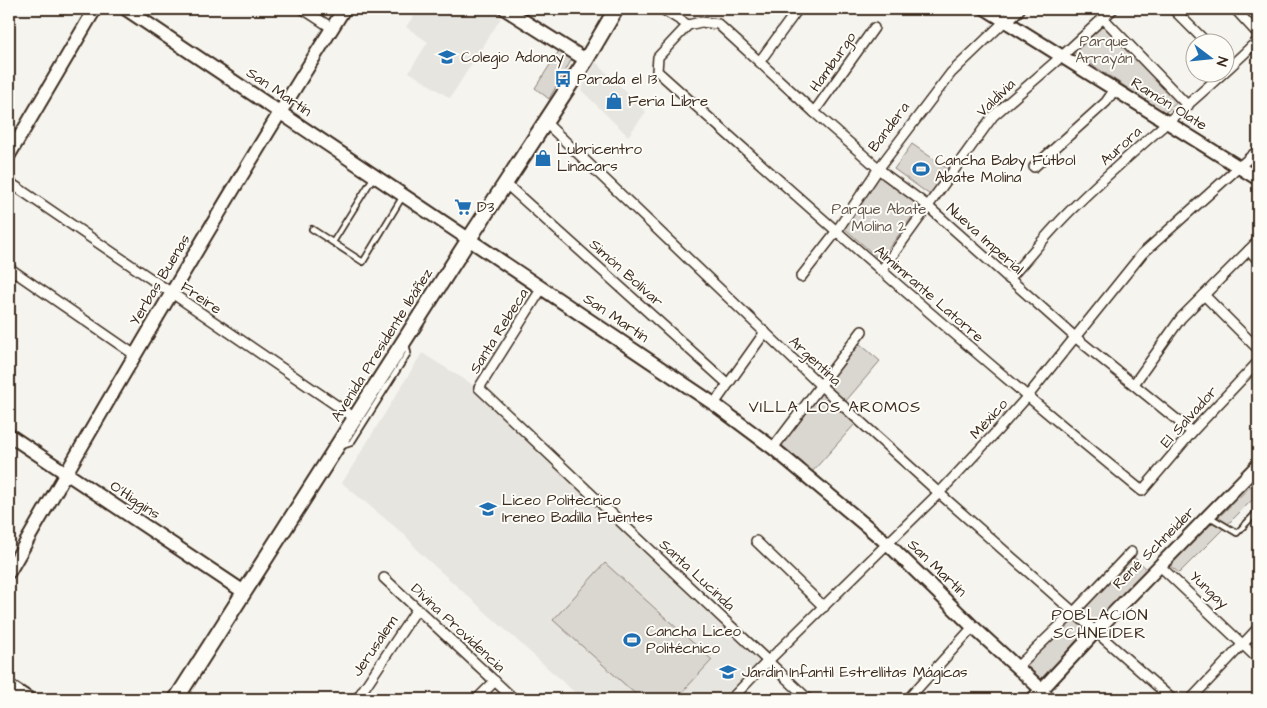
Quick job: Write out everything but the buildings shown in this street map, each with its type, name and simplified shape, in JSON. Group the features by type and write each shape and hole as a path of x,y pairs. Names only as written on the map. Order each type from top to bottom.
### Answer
{"main road":[{"name":"Avenida Presidente Ibáñez","path":"176,699 469,238 586,60 616,9"}],"street":[{"path":"9,155 95,9"},
{"name":"San Martín","path":"126,9 714,404 773,448 888,544 1017,667 1037,695 1052,699"},
{"path":"303,9 332,28"},
{"name":"Yerbas Buenas","path":"9,572 170,294 344,9"},
{"path":"505,9 586,60"},
{"path":"662,9 688,25"},
{"path":"760,61 798,9"},
{"name":"Ramón Olate","path":"986,9 1258,179"},
{"name":"Bandera","path":"801,277 836,232 879,168 951,73 1018,9"},
{"name":"Valdivia","path":"881,271 993,116 1113,9"},
{"path":"1173,9 1196,32"},
{"path":"1234,9 1258,34"},
{"path":"1104,18 1188,106"},
{"name":"Nueva Imperial","path":"688,25 701,22 718,24 814,112 928,207 1075,337 1192,432"},
{"name":"Almimrante Latorre","path":"688,25 658,57 657,71 881,271 1027,397 1142,491"},
{"name":"Hamburgo","path":"814,112 874,28"},
{"name":"Aurora","path":"1234,59 1258,40"},
{"name":"Aurora","path":"1010,279 1072,209 1188,106 1211,82"},
{"path":"1034,167 1106,102 1115,89"},
{"name":"Argentina","path":"545,122 820,385 1073,613 1172,699"},
{"name":"México","path":"731,699 939,493 1027,397 1142,254 1258,150"},
{"name":"Freire","path":"9,182 170,294 355,418"},
{"name":"Simón Bolívar","path":"505,183 728,384"},
{"path":"1134,384 1181,318 1258,241"},
{"path":"1249,250 1258,260"},
{"path":"9,268 135,354"},
{"name":"Santa Rebeca","path":"479,388 542,288"},
{"path":"1204,295 1258,349"},
{"path":"773,448 862,331"},
{"path":"714,404 766,332"},
{"name":"El Salvador","path":"1142,491 1192,432 1258,362"},
{"name":"Santa Lucinda","path":"479,388 808,699"},
{"name":"O'Higgins","path":"9,436 244,592"},
{"name":"René Schneider","path":"1037,695 1095,632 1258,465"},
{"path":"756,541 824,607"},
{"path":"1017,667 1073,613 1130,552"},
{"name":"Yungay","path":"1160,566 1258,659"},
{"name":"Divina Providencia","path":"384,578 514,699"},
{"name":"Jerusalem","path":"356,699 417,609"},
{"path":"908,699 973,627"},
{"path":"1191,699 1258,628"},
{"path":"478,699 495,681"},
{"path":"9,686 29,699"}],"lane":[{"path":"333,242 375,176"},
{"path":"312,229 363,262 404,195"},
{"path":"335,450 351,442 408,353 405,338"},
{"path":"1209,516 1237,533 1258,511"}],"shaded area":[{"name":"Colegio Adonay","path":"418,9 487,9 501,18 450,98 409,72 428,42 406,27"},
{"name":"Feria Libre","path":"596,62 646,112 628,136 581,90"},
{"name":"Liceo Politecnico Ireneo Badilla Fuentes","path":"422,353 470,383 760,661 722,699 582,699 419,552 406,536 342,483"}],"green space":[{"name":"Parque Arrayán","path":"1105,21 1180,100 1165,113 1073,52"},
{"path":"559,51 572,59 549,99 535,88"},
{"name":"Cancha Baby Fútbol Abate Molina","path":"912,144 948,169 930,195 894,169"},
{"name":"Parque Abate Molina 2","path":"880,170 921,205 880,260 842,226"},
{"path":"860,344 880,361 839,409 855,424 812,472 778,446"},
{"path":"1258,479 1258,494 1179,573 1169,565"},
{"path":"1134,557 1148,570 1043,682 1024,665"},
{"name":"Cancha Liceo Politécnico","path":"605,563 712,660 676,699 641,699 553,620"}],"place":[{"name":"Colegio Adonay","path":"447,57"},
{"name":"Parada el 13","path":"563,79"},
{"name":"Feria Libre","path":"614,101"},
{"name":"Lubricentro Linacars","path":"543,158"},
{"name":"Cancha Baby Fútbol Abate Molina","path":"921,169"},
{"name":"D3","path":"463,207"},
{"name":"Liceo Politecnico Ireneo Badilla Fuentes","path":"488,509"},
{"name":"Cancha Liceo Politécnico","path":"632,640"},
{"name":"Jardin Infantil Estrellitas Mágicas","path":"728,672"}],"district":[{"name":"VILLA LOS AROMOS","path":"835,407"},
{"name":"POBLACIÓN SCHNEIDER","path":"1100,624"}]}
